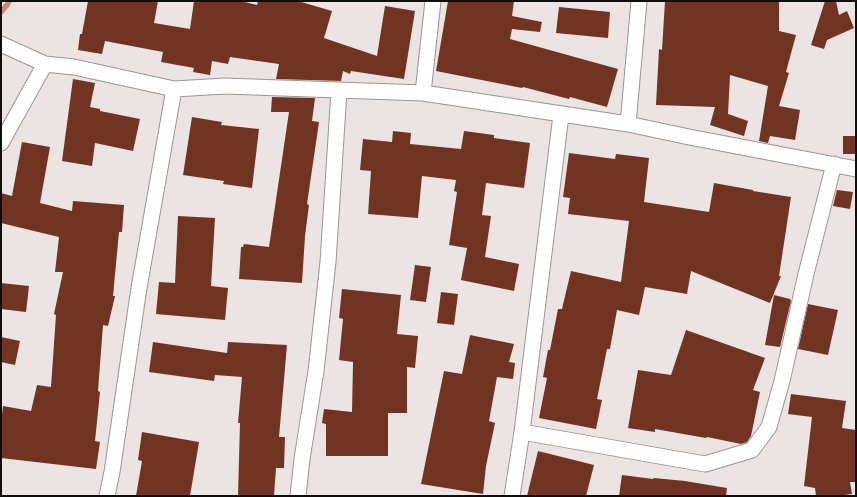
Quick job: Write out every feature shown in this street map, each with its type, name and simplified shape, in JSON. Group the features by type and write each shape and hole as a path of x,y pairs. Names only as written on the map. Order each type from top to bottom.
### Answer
{"street":[{"path":"423,93 433,1"},
{"path":"628,124 639,1"},
{"path":"1,44 45,64 74,67 174,89 225,86 423,93 628,124 856,169"},
{"path":"1,143 45,64"},
{"path":"107,496 112,472 139,288 174,89"},
{"path":"298,496 302,459 316,371 328,262 340,91"},
{"path":"512,496 522,432 561,115"},
{"path":"522,432 705,464 752,450 769,427 782,382 806,274 834,164"}],"building":[{"path":"88,1 158,1 154,23 190,29 194,1 241,1 257,5 258,1 298,1 332,11 324,38 377,56 385,6 415,11 404,79 351,71 350,74 343,71 341,81 276,79 279,64 230,57 228,64 212,61 210,75 193,72 194,68 161,62 163,52 105,41 102,54 78,50 80,34 82,34"},
{"path":"448,1 514,1 512,16 542,22 540,32 512,29 510,39 618,69 607,107 523,87 436,71"},
{"path":"665,1 779,1 779,31 796,35 786,72 789,73 779,106 800,110 795,140 770,136 768,143 759,141 768,86 730,75 728,114 748,121 744,136 710,125 715,107 656,105 659,49 662,50"},
{"path":"825,1 836,1 839,15 847,11 854,28 827,40 824,49 811,45"},
{"path":"559,7 610,12 608,38 556,33"},
{"path":"73,79 95,83 90,107 100,109 100,111 140,119 133,151 95,143 92,166 62,161"},
{"path":"272,97 315,98 312,121 319,122 307,204 309,205 305,236 302,283 239,279 241,247 243,247 244,244 269,247 289,112 271,112"},
{"path":"192,117 222,122 221,125 259,129 252,188 223,184 224,181 183,175"},
{"path":"393,131 411,133 410,144 461,149 464,131 494,135 494,138 530,143 524,188 486,183 482,215 491,216 485,257 519,264 514,291 461,280 467,248 449,245 457,192 454,191 456,180 422,176 418,218 368,214 371,171 360,170 363,139 392,142"},
{"path":"843,136 856,136 856,154 843,154"},
{"path":"22,142 50,147 40,203 72,211 73,201 124,205 122,232 119,232 113,296 115,296 108,326 103,325 98,391 100,392 95,441 100,442 96,469 1,458 1,423 3,406 31,411 37,385 51,387 56,315 54,314 63,272 55,272 59,237 1,223 1,193 12,196"},
{"path":"569,153 615,159 616,154 649,158 644,202 709,212 714,183 791,197 779,276 781,276 770,303 691,271 687,294 645,287 639,315 617,310 610,349 607,349 597,399 602,400 596,429 539,418 547,378 543,377 548,350 550,350 558,309 562,309 571,271 621,282 629,221 568,214 570,198 563,197"},
{"path":"837,190 853,192 850,209 833,206"},
{"path":"178,216 215,218 211,286 228,288 225,320 156,314 159,282 175,283"},
{"path":"415,265 431,267 426,302 410,300"},
{"path":"1,283 29,286 26,312 1,309"},
{"path":"342,289 401,295 397,334 418,336 415,368 407,367 407,413 388,413 388,456 326,456 326,424 322,423 324,409 352,412 353,362 339,360 343,319 339,318"},
{"path":"441,292 458,294 454,325 437,323"},
{"path":"774,295 790,299 791,301 780,347 765,345"},
{"path":"808,304 838,310 828,355 798,349"},
{"path":"686,330 765,358 753,390 760,392 751,436 747,442 741,444 655,429 655,432 628,428 638,370 671,375"},
{"path":"470,335 514,344 509,362 515,363 513,379 497,377 489,421 495,423 486,466 483,494 421,484 444,371 462,374"},
{"path":"1,337 20,341 15,365 1,362"},
{"path":"153,342 227,353 228,342 287,345 279,437 285,437 284,468 276,468 274,496 238,496 240,423 238,423 242,377 215,375 214,381 149,372"},
{"path":"791,394 846,401 842,428 856,430 856,482 850,482 852,494 816,496 815,488 804,486 812,417 788,414"},
{"path":"142,432 199,442 190,496 136,496 142,461 138,460"},
{"path":"538,451 594,465 586,496 527,496"},
{"path":"622,475 685,481 727,488 726,496 619,496"}],"waterway":[{"path":"1,12 9,1"}]}
